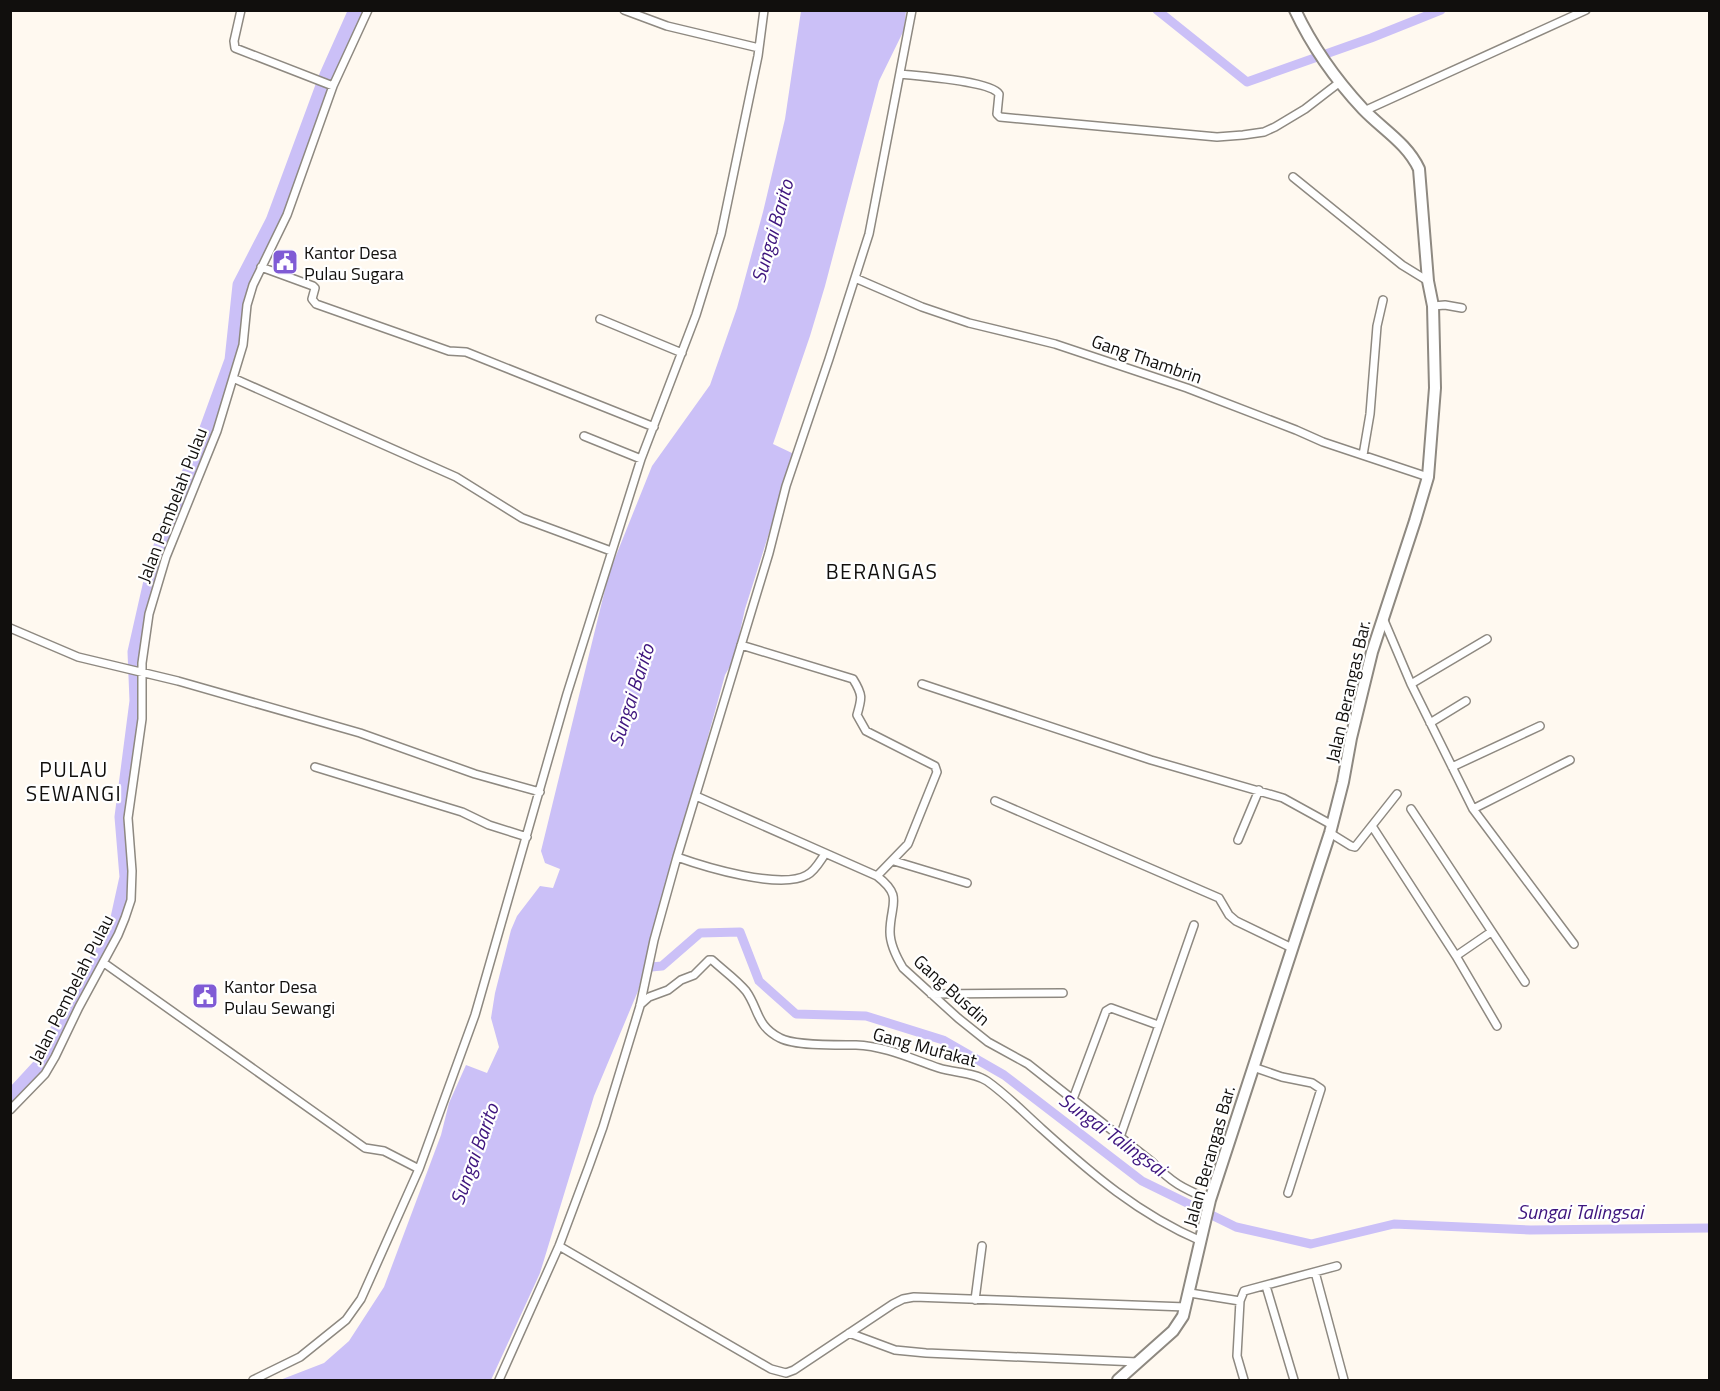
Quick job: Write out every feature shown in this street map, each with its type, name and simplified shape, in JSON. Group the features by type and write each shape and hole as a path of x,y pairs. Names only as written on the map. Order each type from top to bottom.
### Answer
{"main road":[{"name":"Jalan Berangas Bar.","path":"1118,1380 1173,1331 1181,1321 1186,1307 1209,1203 1331,829 1382,616 1428,477 1435,388 1433,306 1428,280 1419,169 1413,155 1365,111 1339,81 1309,37 1295,10"}],"street":[{"path":"241,10 234,40 235,48 330,85"},
{"name":"Jalan Pembelah Pulau","path":"10,1110 45,1074 55,1057 79,1007 118,936 131,900 132,871 128,818 142,719 136,671 144,638 166,557 217,431 243,345 249,297 287,214 330,85 368,10"},
{"path":"624,10 667,26 759,48"},
{"path":"253,1380 300,1357 346,1320 361,1299 419,1170 475,1015 567,694 611,551 641,459 682,353 721,234 759,48 764,10"},
{"path":"499,1380 559,1246 603,1127 640,1003 677,857 786,486 830,359 869,234 912,10"},
{"path":"1365,111 1586,10"},
{"path":"901,74 992,87 999,94 997,114 1000,117 1217,137 1264,132 1275,127 1305,109 1339,81"},
{"path":"1293,177 1402,265 1428,280"},
{"path":"261,267 313,286 315,288 312,301 316,304 448,351 465,352 654,427"},
{"name":"Gang Thambrin","path":"855,278 969,323 1055,344 1187,388 1323,442 1428,477"},
{"path":"1363,455 1370,414 1377,326 1383,300"},
{"path":"1433,306 1445,305 1462,308"},
{"path":"600,320 682,353"},
{"path":"233,378 456,477 522,518 611,551"},
{"path":"584,436 641,459"},
{"path":"1382,616 1411,684 1473,808 1574,944"},
{"path":"10,628 78,657 360,734 475,774 540,792"},
{"path":"1411,684 1487,639"},
{"path":"696,796 877,876 908,844 937,772 936,766 866,731 857,715 862,698 852,680 741,645"},
{"path":"922,684 1151,760 1283,798 1354,847 1397,794"},
{"path":"1430,723 1466,701"},
{"path":"1452,767 1540,726"},
{"path":"1473,808 1570,760"},
{"path":"315,767 462,812 489,825 527,837"},
{"path":"1238,840 1259,790"},
{"path":"995,801 1219,898 1229,915 1236,921 1292,948"},
{"path":"1411,809 1525,982"},
{"path":"1372,826 1456,956 1497,1026"},
{"path":"677,857 708,868 742,876 785,879 806,876 825,854"},
{"path":"894,861 967,883"},
{"name":"Gang Busdin","path":"877,876 894,893 890,934 898,961 903,968 988,1042 1028,1064 1152,1162 1170,1181 1209,1203"},
{"path":"1120,1137 1194,925"},
{"path":"1456,956 1491,932"},
{"name":"Gang Mufakat","path":"640,1003 694,975 712,960 747,992 763,1026 779,1038 791,1042 878,1047 939,1068 981,1078 1122,1198 1171,1228 1202,1236"},
{"path":"104,963 365,1148 384,1151 419,1170"},
{"path":"931,994 1063,993"},
{"path":"1073,1100 1106,1011 1111,1008 1158,1025"},
{"path":"1253,1067 1282,1077 1312,1083 1320,1089 1288,1193"},
{"path":"559,1246 776,1372 786,1373 903,1299 937,1296 975,1300 1186,1307"},
{"path":"975,1300 982,1246"},
{"path":"1244,1380 1237,1356 1240,1301 1244,1291 1337,1266"},
{"path":"1315,1272 1344,1380"},
{"path":"1266,1286 1294,1380"},
{"path":"1190,1293 1240,1301"},
{"path":"849,1333 896,1350 1138,1362"}],"water":[{"name":"Sungai Barito","path":"801,11 906,11 904,30 879,81 825,286 773,444 794,454 745,609 734,659 725,675 638,991 594,1096 540,1273 491,1380 280,1380 324,1363 349,1341 384,1287 441,1135 449,1103 466,1065 487,1073 499,1047 491,1018 511,930 517,916 540,886 553,888 560,869 545,863 541,851 609,573 652,466 710,385 737,308 785,119"}],"waterway":[{"path":"10,1098 45,1060 61,1022 90,974 118,918 127,877 122,817 137,701 135,652 152,577 166,529 201,445 232,360 240,285 273,221 327,75 356,10"},
{"path":"1157,10 1247,82 1371,38 1441,10"},
{"name":"Sungai Talingsai","path":"640,968 662,966 700,933 740,932 759,981 796,1014 866,1016 943,1040 1004,1075 1142,1181 1236,1227 1311,1244 1394,1224 1530,1230 1710,1228"}],"place":[{"name":"Kantor Desa Pulau Sugara","path":"285,262"},
{"name":"Kantor Desa Pulau Sewangi","path":"205,996"}],"district":[{"name":"BERANGAS","path":"882,571"},
{"name":"PULAU SEWANGI","path":"74,781"}]}
